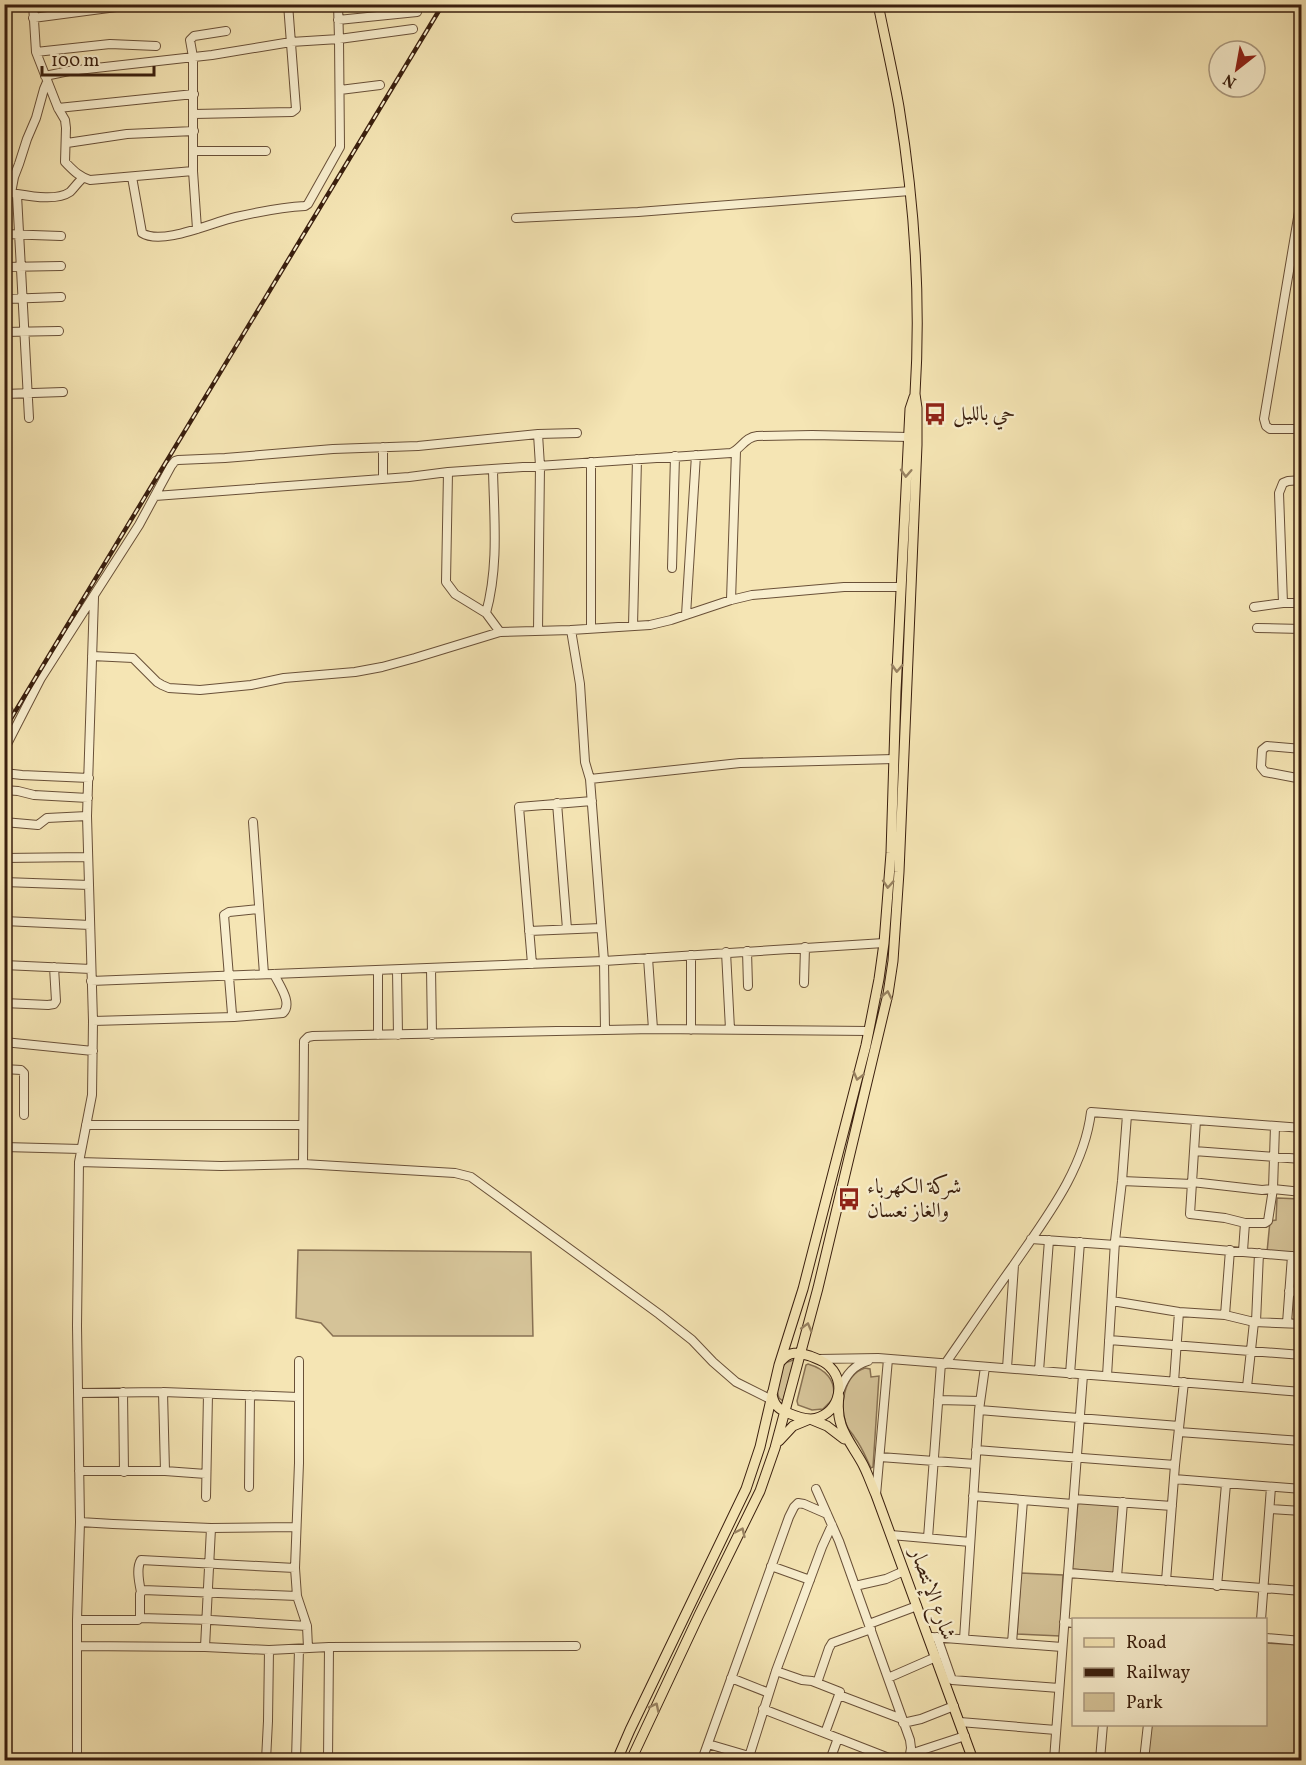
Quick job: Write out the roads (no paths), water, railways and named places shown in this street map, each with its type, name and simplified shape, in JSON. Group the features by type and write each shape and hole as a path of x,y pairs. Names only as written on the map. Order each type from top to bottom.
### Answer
{"main road":[{"path":"631,1761 760,1491 775,1448 821,1276 888,994 902,800 914,534 917,445 916,299 910,190 898,105 878,4"},
{"path":"618,1761 630,1730 746,1489 760,1447 779,1365 806,1278 869,1031 884,943 891,853 910,409 915,394"},
{"path":"779,1365 787,1355 800,1353 832,1368 838,1378 838,1416 850,1444"},
{"path":"775,1448 788,1430 829,1411 839,1393"},
{"path":"771,1395 774,1403 780,1409 827,1426 850,1444"},
{"name":"شارع الإنتصار","path":"850,1444 862,1462 917,1606 933,1637 936,1658 973,1761"}],"street":[{"path":"33,4 36,52 65,120 67,143 65,162 83,178 90,180 194,171"},
{"path":"194,114 294,111 296,109 288,4"},
{"path":"132,177 141,232 152,236 178,234 234,217 308,204 339,151 338,4"},
{"path":"33,18 137,5"},
{"path":"338,20 417,12"},
{"path":"46,79 69,71 193,57 291,42 339,39 413,29"},
{"path":"197,229 193,151 193,57 190,40 194,36 226,31"},
{"path":"36,52 110,44 156,46"},
{"path":"29,418 20,235 11,193 14,177 36,118 46,79"},
{"path":"339,90 380,85"},
{"path":"58,108 194,94"},
{"path":"67,143 127,134 194,131"},
{"path":"193,151 266,151"},
{"path":"11,193 62,196 71,191 83,178"},
{"path":"516,218 648,212 910,190"},
{"path":"1302,194 1264,422 1270,429 1302,429"},
{"path":"4,234 60,236"},
{"path":"1291,265 1302,266"},
{"path":"4,267 62,266"},
{"path":"4,299 62,297"},
{"path":"4,332 59,331"},
{"path":"4,394 63,392"},
{"path":"4,750 41,678 139,525 171,466 177,460 418,446 538,434 577,433"},
{"path":"538,434 540,466 538,631"},
{"path":"155,496 448,472 731,453 751,437 757,436 909,437"},
{"path":"383,447 383,479"},
{"path":"731,600 736,451"},
{"path":"686,615 696,455"},
{"path":"672,567 675,456"},
{"path":"633,626 637,459"},
{"path":"591,462 591,628"},
{"path":"486,613 491,596 495,563 493,470"},
{"path":"448,472 446,582 455,594 486,613 500,632"},
{"path":"1283,603 1279,493 1283,483 1302,480"},
{"path":"92,656 131,657 162,686 200,690 382,667 500,632 633,626 671,620 752,595 844,587 901,587"},
{"path":"77,1761 80,1522 77,1326 80,1162 92,1095 93,1021 87,816 94,597"},
{"path":"1254,607 1302,603"},
{"path":"1257,628 1302,629"},
{"path":"571,630 580,684 584,751 592,801 604,960 605,1030"},
{"path":"4,710 9,713 4,720"},
{"path":"1302,748 1267,746 1262,750 1261,767 1265,772 1302,779"},
{"path":"590,779 740,763 894,759"},
{"path":"4,773 89,778"},
{"path":"4,790 34,795 88,798"},
{"path":"532,964 519,807 592,801"},
{"path":"557,804 567,929"},
{"path":"4,822 38,825 47,818 87,816"},
{"path":"253,822 264,974"},
{"path":"4,858 88,857"},
{"path":"4,882 89,885"},
{"path":"234,1017 228,976 224,915 229,912 259,909"},
{"path":"4,921 90,925"},
{"path":"529,931 602,928"},
{"path":"91,981 532,964 884,943"},
{"path":"804,983 805,947"},
{"path":"747,951 748,986"},
{"path":"726,952 730,1029"},
{"path":"691,955 691,1029"},
{"path":"648,958 653,1029"},
{"path":"4,965 91,969"},
{"path":"4,1003 54,1004 56,1001 54,967"},
{"path":"431,968 432,1035"},
{"path":"378,970 378,1035"},
{"path":"397,970 399,1035"},
{"path":"93,1021 234,1017 283,1013 288,1006 274,974"},
{"path":"303,1164 304,1041 308,1037 653,1029 869,1031"},
{"path":"4,1042 93,1051"},
{"path":"4,1069 24,1072 24,1115"},
{"path":"928,1538 938,1400 943,1364 1031,1239 1071,1176 1083,1146 1090,1112 1302,1128"},
{"path":"1107,1376 1115,1243 1127,1115"},
{"path":"1196,1120 1190,1214 1245,1223 1268,1221 1273,1190 1275,1126"},
{"path":"86,1125 303,1125"},
{"path":"4,1147 81,1149"},
{"path":"1194,1150 1302,1159"},
{"path":"80,1162 221,1166 303,1164 455,1173 471,1177 659,1314 692,1340 736,1382 771,1395"},
{"path":"1122,1181 1192,1183 1302,1192"},
{"path":"1243,1251 1245,1223"},
{"path":"1031,1239 1230,1250 1302,1257"},
{"path":"1039,1371 1049,1240"},
{"path":"1070,1374 1080,1242"},
{"path":"1225,1315 1230,1250"},
{"path":"1247,1387 1255,1322 1258,1253"},
{"path":"1287,1323 1292,1256"},
{"path":"1006,1368 1014,1263"},
{"path":"1289,1291 1302,1292"},
{"path":"1112,1301 1179,1312 1225,1315 1255,1322 1302,1324"},
{"path":"1174,1382 1179,1312"},
{"path":"1109,1340 1302,1354"},
{"path":"817,1359 878,1358 1302,1392"},
{"path":"839,1393 846,1377 854,1367 862,1362 878,1358"},
{"path":"876,1495 888,1359"},
{"path":"296,1761 307,1626 297,1596 296,1568 299,1361"},
{"path":"964,1639 976,1450 985,1367"},
{"path":"1054,1761 1083,1374"},
{"path":"1166,1581 1184,1382"},
{"path":"123,1392 124,1472"},
{"path":"79,1393 164,1392 298,1397"},
{"path":"164,1392 165,1471"},
{"path":"206,1497 208,1394"},
{"path":"249,1487 250,1395"},
{"path":"938,1400 1080,1418 1302,1441"},
{"path":"976,1450 1175,1465"},
{"path":"880,1457 975,1464"},
{"path":"79,1471 165,1471 206,1474"},
{"path":"1174,1479 1302,1489"},
{"path":"1217,1586 1226,1484"},
{"path":"1262,1618 1271,1487"},
{"path":"816,1489 870,1626 910,1740 910,1757 964,1736"},
{"path":"974,1496 1172,1506"},
{"path":"1012,1643 1023,1500"},
{"path":"1117,1577 1123,1502"},
{"path":"702,1761 794,1507 798,1503 804,1504 827,1514"},
{"path":"1270,1509 1302,1511"},
{"path":"80,1522 211,1528 296,1527"},
{"path":"708,1744 748,1759 776,1671 832,1526"},
{"path":"205,1647 211,1528"},
{"path":"891,1535 970,1542"},
{"path":"140,1618 139,1564 141,1560 296,1568"},
{"path":"771,1566 810,1580"},
{"path":"855,1586 886,1579 904,1571"},
{"path":"1068,1573 1302,1591"},
{"path":"141,1592 143,1590 297,1596"},
{"path":"817,1683 832,1643 917,1606"},
{"path":"77,1620 138,1620 140,1618 307,1626"},
{"path":"1064,1622 1072,1623"},
{"path":"1059,1688 952,1680 933,1637 1062,1647"},
{"path":"1267,1638 1302,1641"},
{"path":"77,1646 269,1650 329,1647 576,1646"},
{"path":"328,1761 329,1647"},
{"path":"266,1761 269,1650"},
{"path":"888,1678 936,1658"},
{"path":"776,1671 840,1692 825,1733"},
{"path":"732,1678 769,1693"},
{"path":"839,1695 903,1721 921,1719 954,1706"},
{"path":"763,1709 894,1761"},
{"path":"960,1722 1056,1730"},
{"path":"1100,1761 1103,1726"},
{"path":"1144,1761 1148,1726"},
{"path":"830,1761 838,1738"}],"railway":[{"path":"4,730 443,4"}],"place":[{"name":"حي بالليل","path":"935,414"},
{"name":"شركة الكهرباء والغاز نعسان","path":"849,1199"}]}
